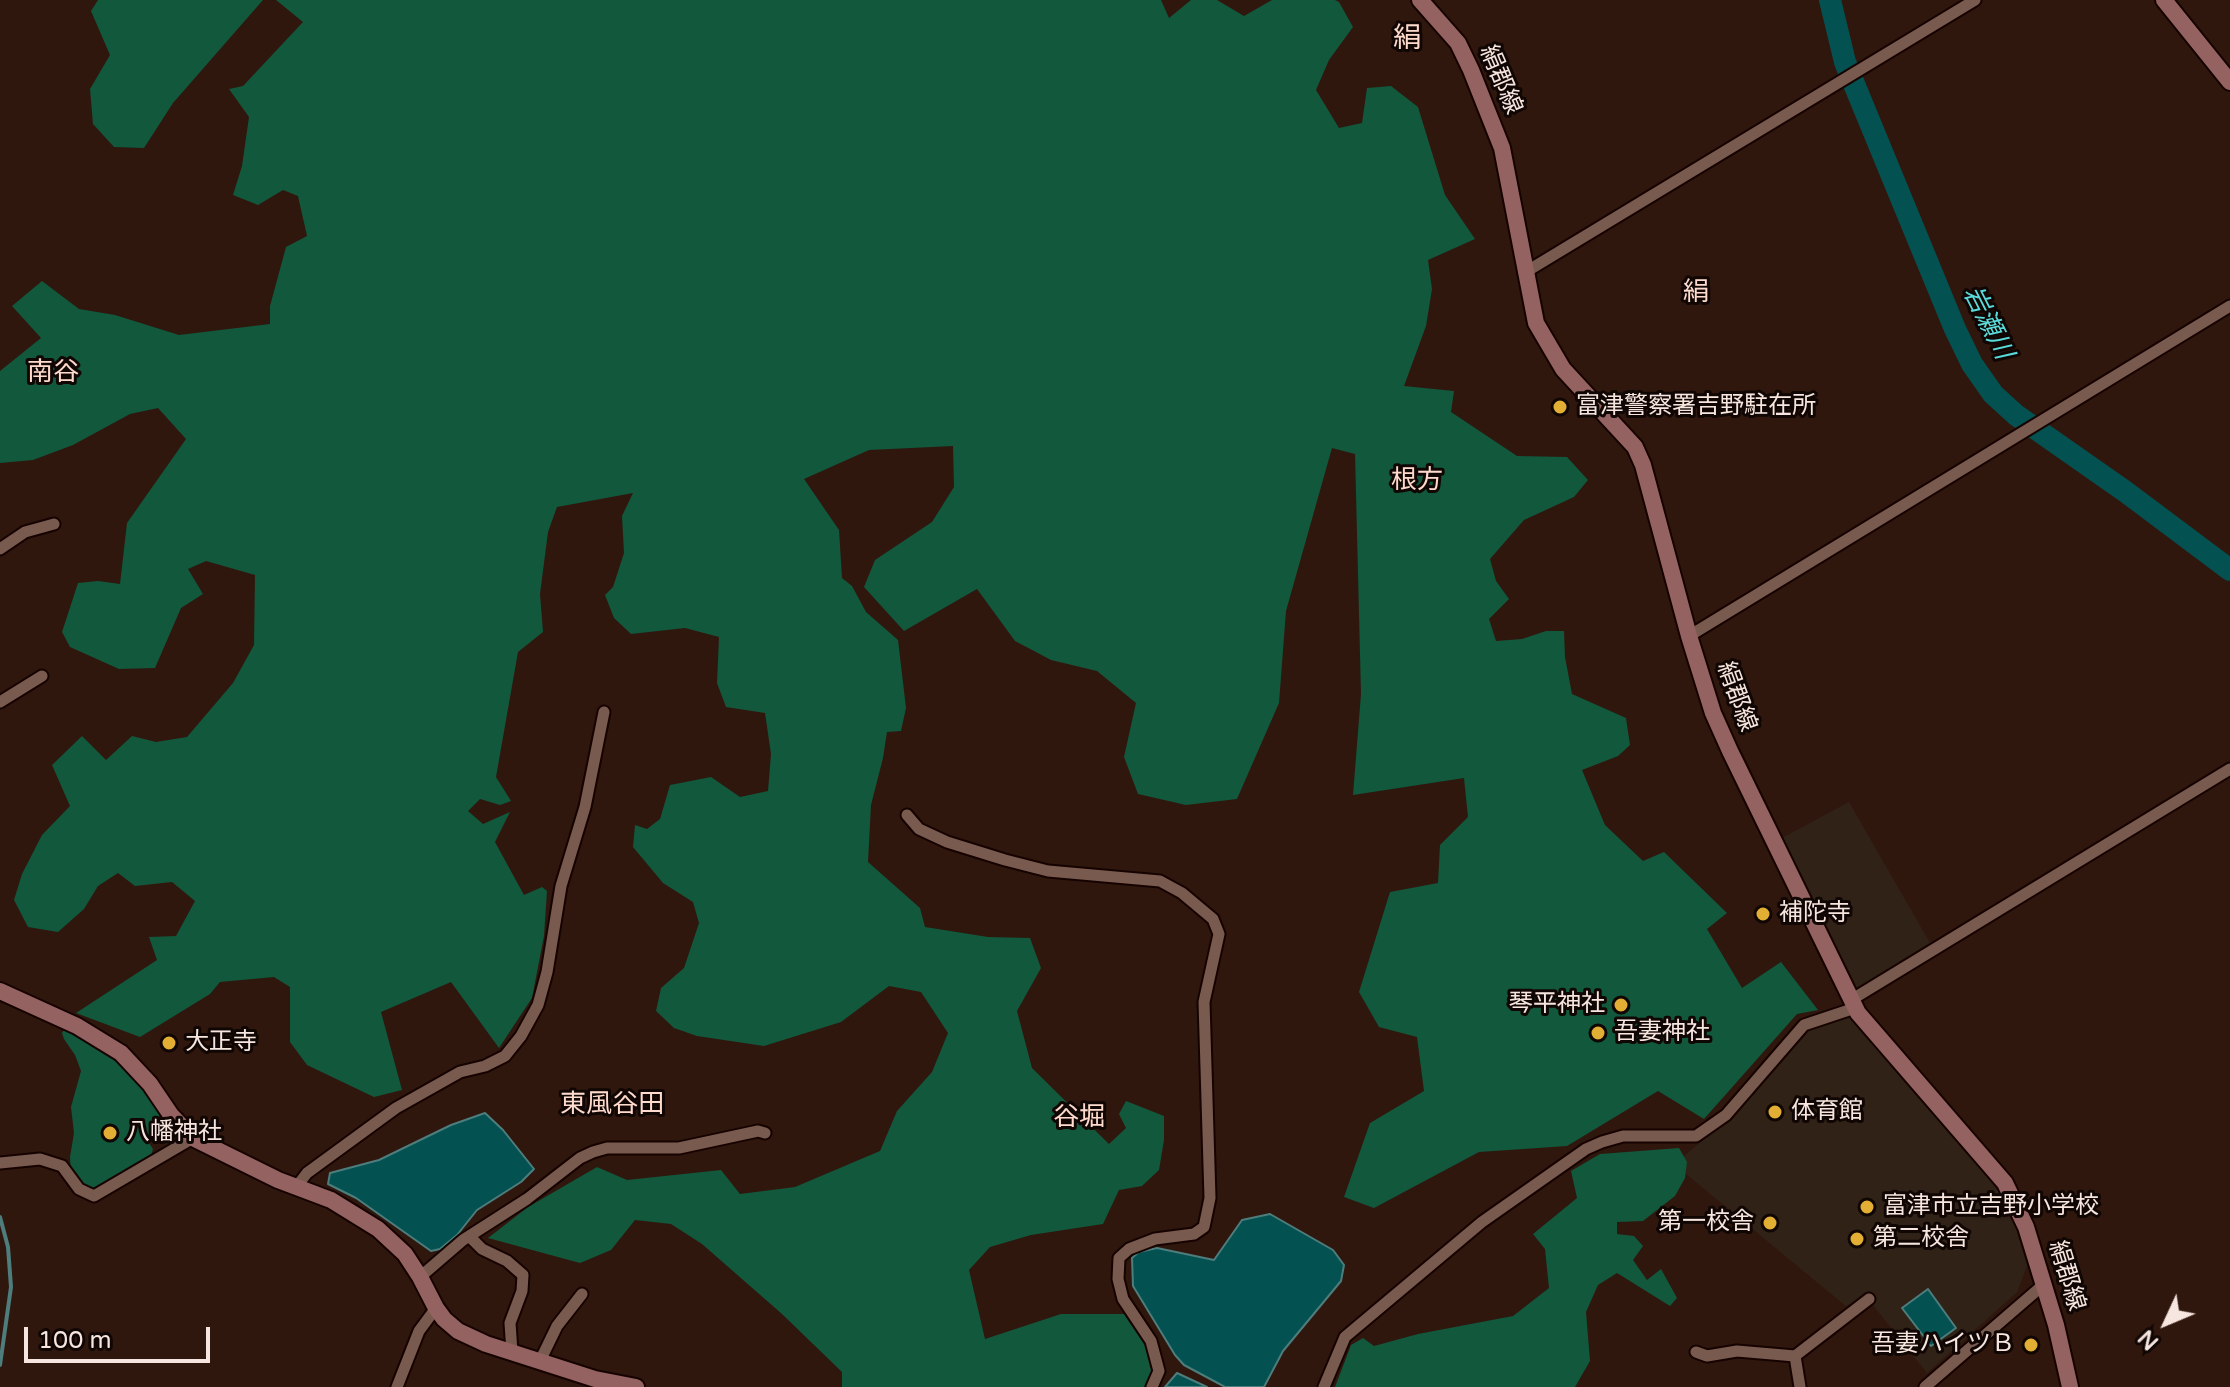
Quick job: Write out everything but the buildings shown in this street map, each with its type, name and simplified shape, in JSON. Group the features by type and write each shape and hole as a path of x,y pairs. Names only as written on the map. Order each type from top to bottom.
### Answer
{"main road":[{"name":"絹郡線","path":"1420,0 1458,43 1502,148 1536,323 1563,369 1635,447 1713,713 1730,751 1865,1023 2005,1183 2026,1227 2056,1325 2070,1387"},
{"path":"2164,0 2230,82"},
{"path":"0,991 77,1026 121,1053 193,1138 268,1175 331,1200 378,1229 405,1254 436,1308 458,1331 595,1379 636,1387"}],"street":[{"path":"1524,273 1975,0"},
{"path":"1689,636 2230,306"},
{"path":"0,549 25,532 54,524"},
{"path":"0,702 42,676"},
{"path":"297,1186 307,1173 396,1108 460,1072 485,1066 505,1056 521,1036 538,1005 547,972 561,886 585,807 604,712"},
{"path":"1324,1387 1345,1337 1482,1222 1586,1149 1623,1136 1696,1136 1726,1115 1804,1025 1853,1004 2230,769"},
{"path":"907,815 919,829 947,842 1005,860 1048,871 1160,881 1182,893 1213,919 1219,934 1204,1002 1210,1198 1204,1227 1194,1234 1155,1239 1129,1249 1119,1258 1118,1279 1123,1299 1151,1341 1157,1362 1159,1371 1152,1387"},
{"path":"420,1277 469,1236 593,1152 607,1148 679,1148 758,1131 765,1133"},
{"path":"0,1163 40,1159 62,1166 79,1189 94,1196 193,1138"},
{"path":"469,1236 482,1249 507,1261 523,1275 522,1291 510,1323 512,1352"},
{"path":"1925,1387 2042,1286"},
{"path":"540,1361 557,1326 582,1294"},
{"path":"1696,1352 1707,1356 1737,1351 1795,1356 1869,1299"},
{"path":"397,1387 419,1331 436,1308"},
{"path":"1795,1356 1800,1387"}],"shaded area":[{"path":"1849,802 1930,943 1858,989 1853,989 1782,838"},
{"name":"富津市立吉野小学校","path":"1850,1017 1989,1171 2004,1195 2029,1261 2017,1292 1927,1373 1869,1300 1853,1312 1674,1164 1729,1119 1810,1027"}],"green space":[{"path":"98,0 263,0 173,103 144,148 114,147 93,124 90,89 110,55 91,11"},
{"path":"276,0 1161,0 1169,18 1191,0 1217,0 1244,16 1272,0 1339,2 1353,27 1329,60 1316,90 1339,128 1362,123 1367,88 1391,86 1418,107 1445,195 1475,239 1428,260 1432,289 1426,326 1404,386 1454,391 1451,412 1517,456 1567,457 1588,480 1574,497 1524,520 1490,559 1496,581 1509,599 1489,619 1496,641 1522,639 1546,631 1564,631 1572,694 1626,718 1630,745 1618,756 1582,770 1605,825 1643,861 1664,852 1727,913 1707,929 1742,988 1781,962 1818,1010 1797,1014 1704,1119 1658,1091 1567,1146 1479,1152 1374,1208 1344,1197 1370,1123 1424,1091 1417,1037 1379,1027 1359,992 1390,892 1438,883 1440,845 1468,817 1464,778 1353,795 1361,694 1355,454 1332,448 1286,611 1279,703 1237,799 1186,805 1138,794 1124,757 1136,703 1097,671 1051,660 1015,641 977,589 904,631 864,587 875,560 932,522 954,487 953,446 869,450 804,479 839,530 842,578 852,586 866,612 898,640 906,708 901,731 887,732 871,805 868,862 920,908 925,927 988,937 1030,938 1041,968 1017,1011 1032,1068 1109,1144 1126,1128 1119,1114 1126,1101 1164,1116 1159,1170 1142,1186 1119,1190 1103,1224 1031,1235 990,1247 969,1270 985,1339 1061,1314 1124,1314 1157,1362 1144,1387 842,1387 842,1372 782,1314 702,1244 671,1224 635,1220 611,1250 580,1263 488,1238 528,1207 597,1167 627,1180 721,1170 740,1194 795,1187 880,1151 897,1111 932,1072 948,1033 921,992 889,986 841,1022 764,1046 697,1036 674,1028 656,1011 661,988 684,968 699,923 693,902 663,883 633,847 635,825 647,829 660,819 670,785 711,777 740,797 768,791 771,754 765,713 726,707 717,683 719,637 685,628 631,634 614,618 605,595 613,587 624,553 622,516 633,493 557,507 548,532 540,594 543,632 518,652 496,777 511,801 500,805 480,799 468,811 483,824 510,812 495,842 524,895 542,887 547,891 544,936 532,998 499,1048 451,982 381,1012 402,1090 374,1097 307,1065 290,1042 290,987 274,977 220,982 210,994 140,1037 76,1013 157,960 149,937 176,936 195,901 172,882 135,886 118,873 98,886 84,909 58,932 28,927 14,900 22,874 42,835 70,806 52,765 82,736 106,760 132,736 156,742 187,737 233,683 254,645 255,575 206,561 188,569 203,594 181,608 155,668 119,669 70,647 62,632 78,583 98,581 120,584 127,523 186,439 158,408 130,414 73,445 33,460 0,463 0,371 41,338 12,306 42,281 79,309 115,315 179,335 270,324 270,306 286,247 307,236 298,196 283,190 258,205 233,195 242,166 249,117 229,89 243,86 303,22"},
{"path":"65,1028 103,1049 147,1091 159,1107 160,1113 149,1143 153,1149 149,1162 97,1189 84,1187 71,1174 74,1133 71,1107 81,1071 64,1039 62,1033"},
{"path":"1679,1148 1687,1162 1685,1178 1675,1196 1643,1221 1617,1222 1617,1234 1634,1236 1643,1246 1633,1260 1647,1280 1661,1269 1677,1298 1670,1306 1617,1273 1598,1285 1586,1312 1590,1361 1575,1387 1335,1387 1351,1345 1363,1338 1374,1346 1418,1334 1513,1316 1549,1288 1545,1249 1533,1234 1577,1198 1571,1171 1600,1154"}],"water":[{"path":"485,1113 534,1169 521,1182 477,1210 457,1235 440,1249 431,1251 356,1198 328,1184 330,1173 379,1160 451,1125"},
{"path":"1270,1214 1333,1250 1344,1265 1341,1281 1283,1351 1264,1387 1225,1387 1184,1365 1175,1355 1133,1286 1132,1258 1139,1252 1157,1248 1214,1260 1242,1220"},
{"path":"1928,1289 1956,1328 1931,1346 1902,1308"},
{"path":"1177,1373 1207,1387 1165,1387"}],"waterway":[{"name":"岩瀬川","path":"1830,0 1845,62 1955,329 1972,364 1993,394 2016,415 2230,570"},
{"path":"0,1217 8,1247 11,1287 0,1365"}],"place":[{"name":"富津警察署吉野駐在所","path":"1560,407"},
{"name":"補陀寺","path":"1763,914"},
{"name":"琴平神社","path":"1621,1005"},
{"name":"吾妻神社","path":"1598,1033"},
{"name":"大正寺","path":"169,1043"},
{"name":"体育館","path":"1775,1112"},
{"name":"八幡神社","path":"110,1133"},
{"name":"富津市立吉野小学校","path":"1867,1207"},
{"name":"第一校舎","path":"1770,1223"},
{"name":"第二校舎","path":"1857,1239"},
{"name":"吾妻ハイツＢ","path":"2031,1345"}],"district":[{"name":"絹","path":"1407,40"},
{"name":"絹","path":"1696,293"},
{"name":"南谷","path":"53,373"},
{"name":"根方","path":"1417,481"},
{"name":"東風谷田","path":"612,1105"},
{"name":"谷堀","path":"1079,1118"}]}
